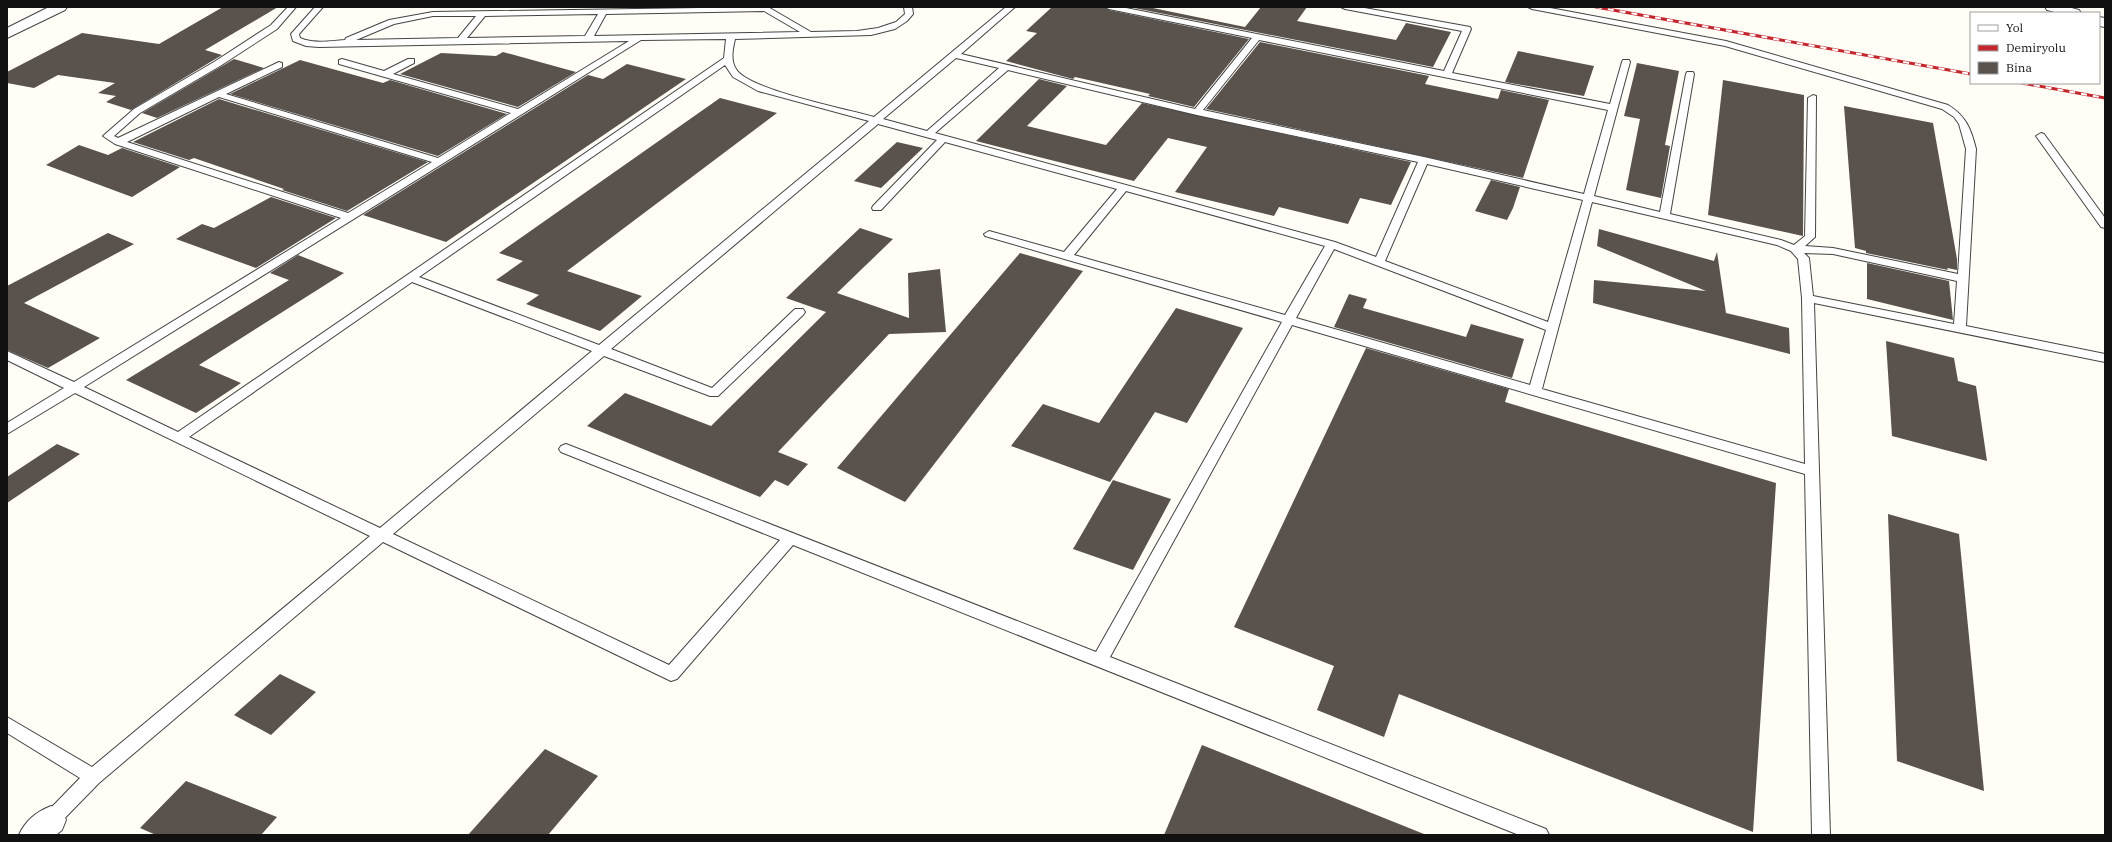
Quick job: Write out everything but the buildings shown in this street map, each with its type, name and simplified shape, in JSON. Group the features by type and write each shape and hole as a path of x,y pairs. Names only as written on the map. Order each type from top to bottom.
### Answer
{"street":[{"path":"7,34 60,7"},
{"path":"2052,7 2070,12"}],"lane":[{"path":"292,7 283,19 262,34 217,64 137,111 108,136 118,142 350,217"},
{"path":"319,7 295,34 296,39 309,43 342,43 857,34 886,29 904,20 908,14 908,7"},
{"path":"43,828 93,777 1011,7"},
{"path":"1109,7 1256,38 1614,108"},
{"path":"1345,7 1468,29 1447,75"},
{"path":"1532,7 1726,44 1945,107 1952,111 1966,126 1971,149 1960,328"},
{"path":"342,43 392,22 439,14 483,13 766,9 810,34"},
{"path":"588,39 604,11"},
{"path":"460,41 483,13"},
{"path":"731,36 728,59 732,72 751,85 1331,244 1553,328"},
{"path":"7,429 639,38"},
{"path":"1197,112 1256,38"},
{"path":"955,55 1197,112 1424,160 1589,198 1781,243 1795,249 1833,251 1963,279"},
{"path":"180,437 728,59"},
{"path":"385,74 411,61"},
{"path":"342,62 519,112"},
{"path":"1535,391 1626,62"},
{"path":"118,142 279,65"},
{"path":"929,134 1006,67"},
{"path":"1664,216 1690,74"},
{"path":"218,94 439,161"},
{"path":"1795,249 1810,237 1813,98"},
{"path":"2041,136 2105,225"},
{"path":"877,208 944,138"},
{"path":"1379,262 1424,160"},
{"path":"1067,256 1124,188"},
{"path":"990,234 1812,471"},
{"path":"1100,660 1331,244"},
{"path":"1795,249 1803,258 1808,298 1821,835"},
{"path":"411,278 601,352 714,393 799,312"},
{"path":"1808,298 2105,358"},
{"path":"7,355 671,674 790,538"},
{"path":"566,449 1540,835"},
{"path":"7,724 93,777"}],"railway":[{"path":"1596,7 1970,74"},
{"path":"2028,84 2105,98"}]}
